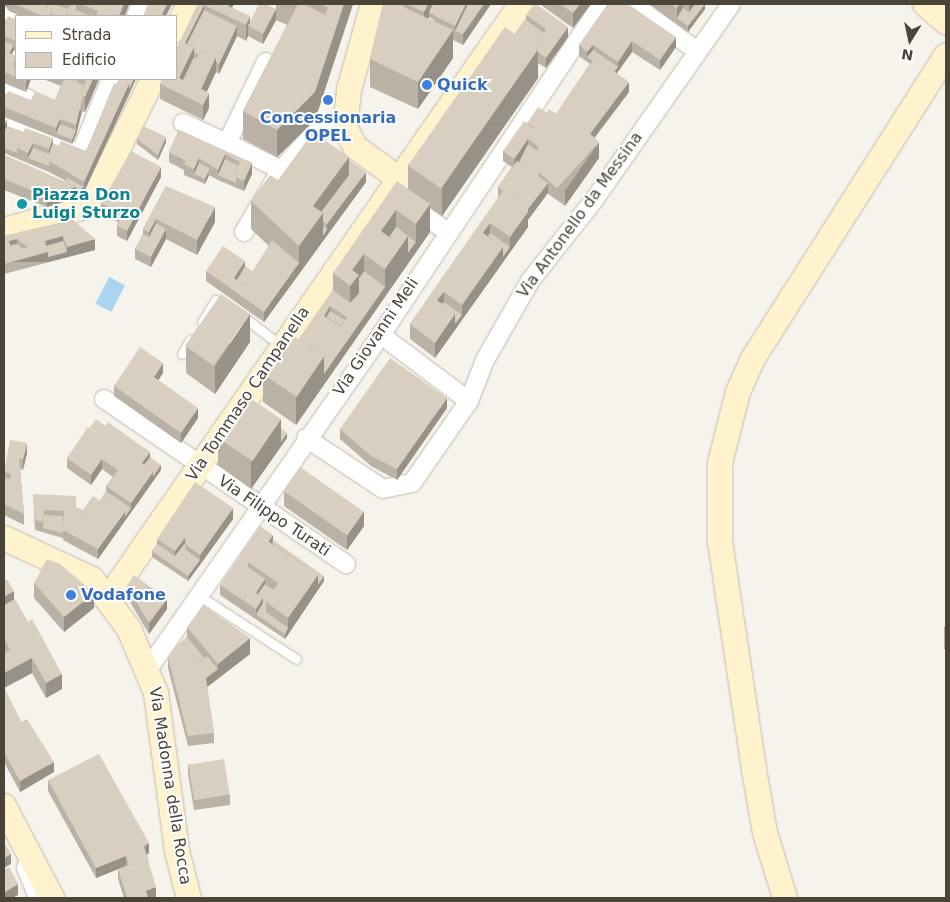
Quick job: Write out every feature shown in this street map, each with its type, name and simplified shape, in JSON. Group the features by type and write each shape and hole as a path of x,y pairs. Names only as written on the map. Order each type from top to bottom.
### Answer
{"street":[{"path":"178,26 189,4"},
{"path":"374,4 344,122 355,147 393,185 446,231"},
{"name":"Via Tommaso Campanella","path":"109,597 280,346 393,185 503,45 521,4"},
{"name":"Via Giovanni Meli","path":"148,669 306,438 381,335 446,231 602,4"},
{"name":"Via Antonello da Messina","path":"306,438 383,489 412,483 470,401 485,360 530,281 594,200 731,4"},
{"path":"925,4 946,22"},
{"path":"634,5 697,51"},
{"path":"785,898 765,833 720,542 720,463 738,392 752,360 946,55"},
{"path":"227,143 266,62"},
{"path":"534,67 550,78"},
{"path":"4,123 80,154 111,80"},
{"path":"4,230 78,209 93,199 152,80"},
{"path":"4,89 29,100"},
{"path":"244,232 281,170 314,132 344,122"},
{"path":"183,123 281,170"},
{"path":"381,335 470,401"},
{"name":"Via Filippo Turati","path":"104,399 258,507 346,564"},
{"name":"Via Madonna della Rocca","path":"4,538 85,575 109,597 148,669 189,898"},
{"path":"4,806 52,898"}],"lane":[{"path":"182,354 216,300 280,346"},
{"path":"197,595 296,659"},
{"path":"26,849 21,868 33,898"}],"water":[{"path":"109,277 125,285 111,312 95,304"}],"building":[{"path":"15,4 47,4 46,7 52,10 50,15 40,15"},
{"path":"48,4 57,4 67,9 67,15 52,15 52,10 47,8"},
{"path":"71,4 76,4 76,10 69,8"},
{"path":"81,4 124,4 119,15 96,15 98,11"},
{"path":"148,4 167,4 162,15 143,15"},
{"path":"198,4 224,4 250,16 246,25 204,5 185,43 194,47 179,78 185,81 201,50 216,57 201,89 209,93 203,105 160,84 162,80 178,80 178,45"},
{"path":"259,4 265,4 276,9 263,34 248,26"},
{"path":"298,4 304,4 325,15 328,8 321,4 344,4 315,92 277,130 243,111"},
{"path":"383,4 397,4 453,30 418,82 370,59"},
{"path":"407,4 428,4 424,12"},
{"path":"433,4 441,4 436,16 429,12"},
{"path":"441,4 466,4 455,26 435,16"},
{"path":"468,4 484,4 463,34 455,31"},
{"path":"534,4 568,27 546,58 536,49 546,29 526,15"},
{"path":"560,4 580,4 573,13"},
{"path":"608,4 628,4 676,37 660,60 632,41 618,62 593,45 587,52 579,45"},
{"path":"671,4 679,4 677,8"},
{"path":"695,4 705,4 688,26 677,18 683,8 689,12"},
{"path":"68,7 88,15 67,15"},
{"path":"204,10 237,26 219,64 216,62 216,57 201,50 199,54 194,52 194,47 187,44"},
{"path":"8,16 15,19 15,41 4,36 4,25"},
{"path":"526,20 544,33 536,49 515,35"},
{"path":"505,27 538,50 441,188 408,165"},
{"path":"4,41 14,45 9,53 5,51 4,55"},
{"path":"593,50 618,67 614,72 595,58 593,61 587,57"},
{"path":"5,51 15,56 13,67 15,67 15,77 4,72"},
{"path":"194,57 197,58 185,81 183,80"},
{"path":"595,58 629,82 590,134 576,121 539,172 539,177 548,183 528,209 528,205 505,188 503,191 498,187 517,161 525,167 539,147 528,139 514,159 503,151 524,121 535,129 549,109 556,114"},
{"path":"64,80 72,80 84,85 80,95 83,96 76,125 60,119 56,128 4,107 4,100 8,91 31,100 35,91 55,100"},
{"path":"83,80 93,80 85,97 80,95 86,81"},
{"path":"118,80 122,80 119,86 116,84"},
{"path":"122,80 134,80 129,89 129,84"},
{"path":"122,80 129,84 84,182 49,161 61,141 86,151 114,83 119,86"},
{"path":"538,107 547,113 536,129 527,123"},
{"path":"576,121 599,142 557,189 534,168"},
{"path":"60,124 76,130 72,139 56,133"},
{"path":"7,126 24,132 17,148 17,153 4,148 4,132"},
{"path":"143,126 166,137 158,155 137,139"},
{"path":"25,128 53,138 49,149 33,143 28,153 17,148"},
{"path":"179,130 252,163 244,181 237,178 236,172 240,162 225,154 218,170 199,158 194,169 184,164 186,161 169,152"},
{"path":"313,132 349,157 313,206 323,213 299,246 251,201 270,175 278,180"},
{"path":"53,143 59,146 49,161 49,166 28,158 33,148 49,154"},
{"path":"528,144 537,151 525,167 519,162"},
{"path":"131,151 161,167 127,231 117,226 123,214 101,203"},
{"path":"4,155 76,187 47,197 4,179"},
{"path":"225,159 238,166 236,183 218,175"},
{"path":"349,160 366,172 327,224 323,221 323,213 321,212 349,175"},
{"path":"199,163 210,168 205,179 194,174"},
{"path":"67,178 84,187 76,192 76,187 65,182"},
{"path":"397,181 430,204 416,224 396,210 381,231 392,239 399,229 408,236 385,269 364,254 352,270 359,275 350,286 333,273"},
{"path":"166,186 215,207 197,240 156,219 149,232 143,229"},
{"path":"505,188 528,205 528,212 510,237 490,223 483,233 503,247 462,305 444,292 437,300 455,314 435,343 410,324"},
{"path":"73,220 95,239 67,247 63,236 45,241 48,252 4,264 4,236","holes":["17,239 28,247 12,252 9,241"]},
{"path":"156,223 166,229 151,257 135,249 143,234 149,237"},
{"path":"323,226 327,229 323,236"},
{"path":"396,227 399,229 393,239 389,237"},
{"path":"490,233 510,247 503,257 503,247 488,236"},
{"path":"408,236 416,242 408,253"},
{"path":"272,240 299,263 264,312 206,271 223,246 245,261 234,278 244,285"},
{"path":"63,241 67,252 48,257 46,246"},
{"path":"17,244 23,249 12,252 10,245"},
{"path":"245,266 253,272 244,285 237,280"},
{"path":"364,271 385,287 324,374 324,356 299,339 333,290 350,303 359,293 359,278","holes":["330,306 347,317 341,327 324,316"]},
{"path":"221,294 250,314 214,366 185,346"},
{"path":"444,302 462,315 455,324 455,314 442,304"},
{"path":"330,311 345,320 341,326 326,317"},
{"path":"291,334 324,356 297,397 264,375"},
{"path":"140,347 163,363 154,377 198,408 181,433 114,386"},
{"path":"390,358 447,398 397,469 371,456 340,429"},
{"path":"247,396 281,419 252,461 218,438"},
{"path":"96,419 106,426 100,435 90,428"},
{"path":"108,422 150,452 142,463 153,472 131,503 106,486 118,470 102,459 91,475 67,458 88,427 99,435"},
{"path":"281,428 287,433 281,442"},
{"path":"10,440 27,443 23,459 19,458 24,514 4,504 4,488 8,488 11,474 4,472"},
{"path":"150,457 161,465 153,477 153,472 144,465"},
{"path":"300,467 364,512 347,535 283,491"},
{"path":"4,478 10,479 8,488 4,488"},
{"path":"195,482 233,508 200,555 186,545 185,538 175,551 157,539"},
{"path":"106,491 131,508 125,517 125,512 105,499 102,504 96,501 84,518 76,517 76,507 83,510 93,496 100,501"},
{"path":"33,494 76,496 76,517 84,518 96,501 102,504 105,499 125,512 98,549 63,530 64,511 44,510 43,522 35,520"},
{"path":"44,515 63,516 63,533 43,528"},
{"path":"260,526 273,535 269,541 265,539 248,562 248,567 265,579 256,593 263,598 256,609 220,585"},
{"path":"265,539 318,575 288,618 266,602 278,583 248,562"},
{"path":"273,540 324,576 318,585 318,575 272,543"},
{"path":"185,543 186,550 200,560 188,576 152,551 157,544 175,556"},
{"path":"47,559 60,564 94,593 64,617 34,583"},
{"path":"134,575 167,599 149,623 127,586"},
{"path":"7,579 14,591 4,597 4,581"},
{"path":"265,584 274,590 266,602 266,612 288,628 285,634 256,614 263,603 263,598 258,594"},
{"path":"15,599 28,622 32,619 62,674 46,683 32,658 4,673 4,653 10,650 4,638 4,605"},
{"path":"203,605 250,638 218,664 187,627"},
{"path":"187,637 204,658 196,664 179,643"},
{"path":"179,642 197,664 207,656 218,669 206,678 214,733 188,736 168,657"},
{"path":"4,687 21,722 27,719 54,762 20,781 4,752"},
{"path":"99,754 149,843 144,846 156,887 146,891 148,898 127,898 118,869 129,865 126,856 96,868 48,780"},
{"path":"224,759 230,795 194,800 188,765"},
{"path":"4,842 11,854 4,858"},
{"path":"9,867 18,884 5,892 4,870"}],"place":[{"name":"Quick","path":"427,85"},
{"name":"Concessionaria OPEL","path":"328,100"},
{"name":"Piazza Don Luigi Sturzo","path":"22,204"},
{"name":"Vodafone","path":"71,595"}]}
